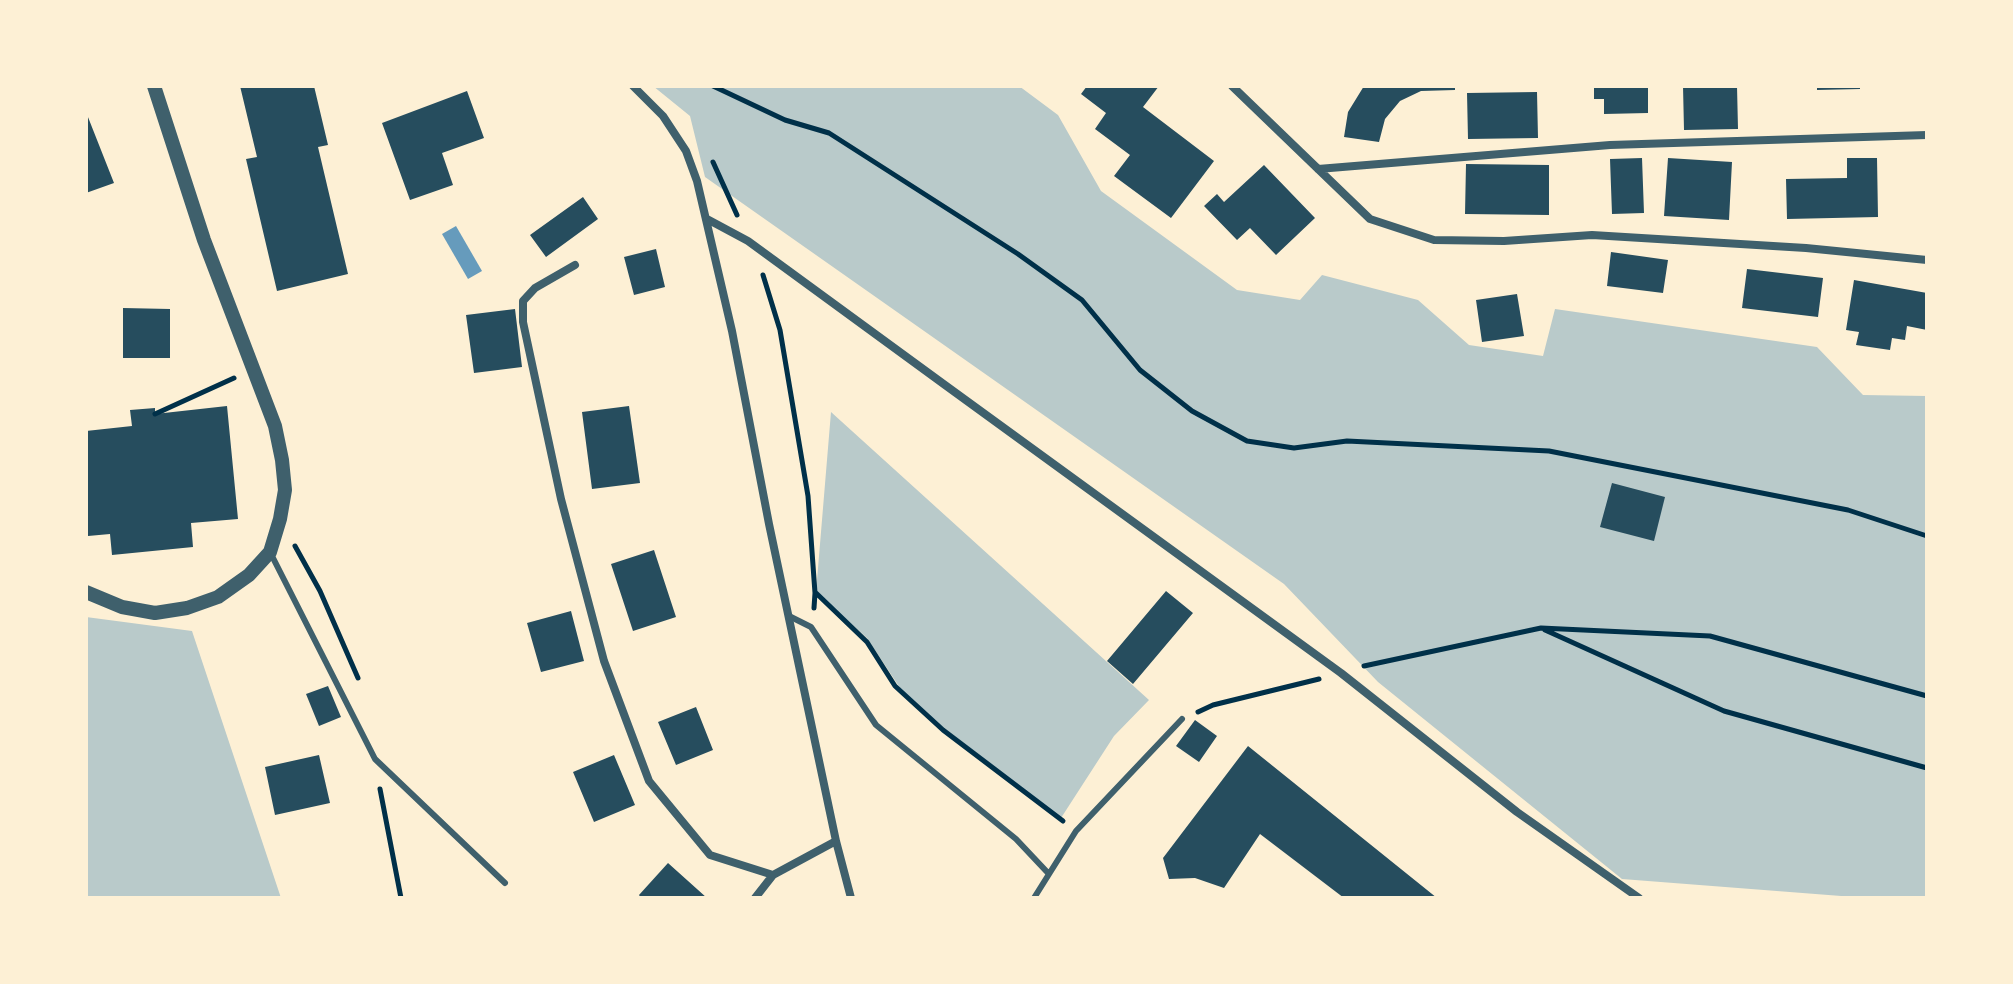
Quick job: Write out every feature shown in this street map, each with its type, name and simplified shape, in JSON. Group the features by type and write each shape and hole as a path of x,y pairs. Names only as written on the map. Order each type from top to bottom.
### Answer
{"street":[{"path":"86,592 122,607 155,613 187,608 218,597 249,575 270,552 285,490 275,426 204,240 154,86"},
{"path":"633,86 663,116 686,151 707,219 836,841 851,898"},
{"path":"1232,86 1370,219 1434,240 1504,241 1592,235 1806,248 1927,260"},
{"path":"1318,169 1610,145 1927,135"},
{"path":"707,219 760,250 1341,673 1517,812 1639,898"},
{"path":"575,265 535,288 523,301 523,322 561,499 604,661 649,781 710,855 773,875"},
{"path":"755,898 773,875 836,841"}],"lane":[{"path":"270,552 375,759 505,883"},
{"path":"789,616 811,627 876,725 1016,839 1048,873"},
{"path":"1034,898 1076,831 1182,719"}],"path":[{"path":"713,86 785,120 829,133 992,237 1082,300 1140,370 1192,411 1247,441 1294,448 1347,441 1549,451 1848,510 1927,536"},
{"path":"760,270 780,330 808,496 815,593 811,627"},
{"path":"155,414 253,369"},
{"path":"815,593 867,642 895,686 943,730 1076,831"},
{"path":"1541,628 1724,711 1927,768"},
{"path":"1182,719 1213,705 1378,661 1541,628 1710,636 1927,696"},
{"path":"390,844 401,898"}],"shaded area":[{"path":"653,86 1019,86 1058,115 1101,191 1237,290 1300,300 1322,275 1418,300 1469,345 1543,356 1555,309 1817,347 1863,395 1927,396 1927,898 1867,898 1622,879 1378,682 1284,584 705,177 690,116"},
{"path":"831,412 1149,700 1114,736 1061,818 908,700 867,638 816,592"},
{"path":"86,617 192,631 281,898 86,898"}],"water":[{"path":"456,226 482,271 468,279 442,234"}],"building":[{"path":"240,86 314,86 328,145 318,147 348,274 277,291 246,159 257,157"},
{"path":"1087,86 1159,86 1143,107 1214,161 1171,218 1114,176 1130,155 1095,129 1106,113 1081,94"},
{"path":"1364,86 1455,86 1455,90 1421,91 1400,101 1385,119 1379,142 1344,137 1348,112"},
{"path":"1594,86 1648,86 1648,113 1604,114 1604,99 1594,99"},
{"path":"1683,86 1737,86 1738,129 1684,130"},
{"path":"1817,86 1860,86 1860,89 1817,90"},
{"path":"467,91 484,138 442,153 453,185 410,200 382,123"},
{"path":"1537,92 1538,138 1468,139 1467,93"},
{"path":"86,112 114,183 86,193"},
{"path":"1642,158 1644,213 1612,214 1610,159"},
{"path":"1668,158 1732,162 1729,220 1664,216"},
{"path":"1847,158 1877,158 1878,217 1787,219 1786,179 1847,178"},
{"path":"1466,164 1549,165 1549,215 1465,214"},
{"path":"1264,165 1315,218 1276,255 1250,228 1237,240 1204,206 1217,194 1224,202"},
{"path":"583,197 598,219 546,257 530,235"},
{"path":"656,249 665,287 634,295 624,257"},
{"path":"1611,252 1668,260 1663,293 1607,286"},
{"path":"1747,269 1823,278 1818,317 1742,308"},
{"path":"1854,280 1927,293 1927,330 1907,326 1905,340 1892,338 1890,350 1856,345 1859,332 1846,330"},
{"path":"1517,294 1524,336 1482,342 1476,300"},
{"path":"123,308 170,309 170,358 123,358"},
{"path":"515,309 522,367 474,373 466,315"},
{"path":"227,406 238,519 191,523 193,547 112,555 110,534 88,536 86,431 132,426 130,410 155,408 155,414"},
{"path":"629,406 640,483 592,489 582,412"},
{"path":"1612,483 1665,497 1654,541 1600,527"},
{"path":"654,550 676,617 633,631 611,564"},
{"path":"1166,591 1193,613 1133,684 1107,661"},
{"path":"571,611 584,661 541,672 527,623"},
{"path":"328,686 341,717 319,726 306,694"},
{"path":"696,707 713,750 676,765 658,722"},
{"path":"1195,720 1217,736 1199,762 1176,746"},
{"path":"1248,746 1437,898 1344,898 1260,834 1224,888 1195,878 1169,879 1163,858"},
{"path":"319,755 330,803 275,815 265,767"},
{"path":"614,755 635,805 594,822 573,772"},
{"path":"668,863 707,898 641,898 639,895"}]}
